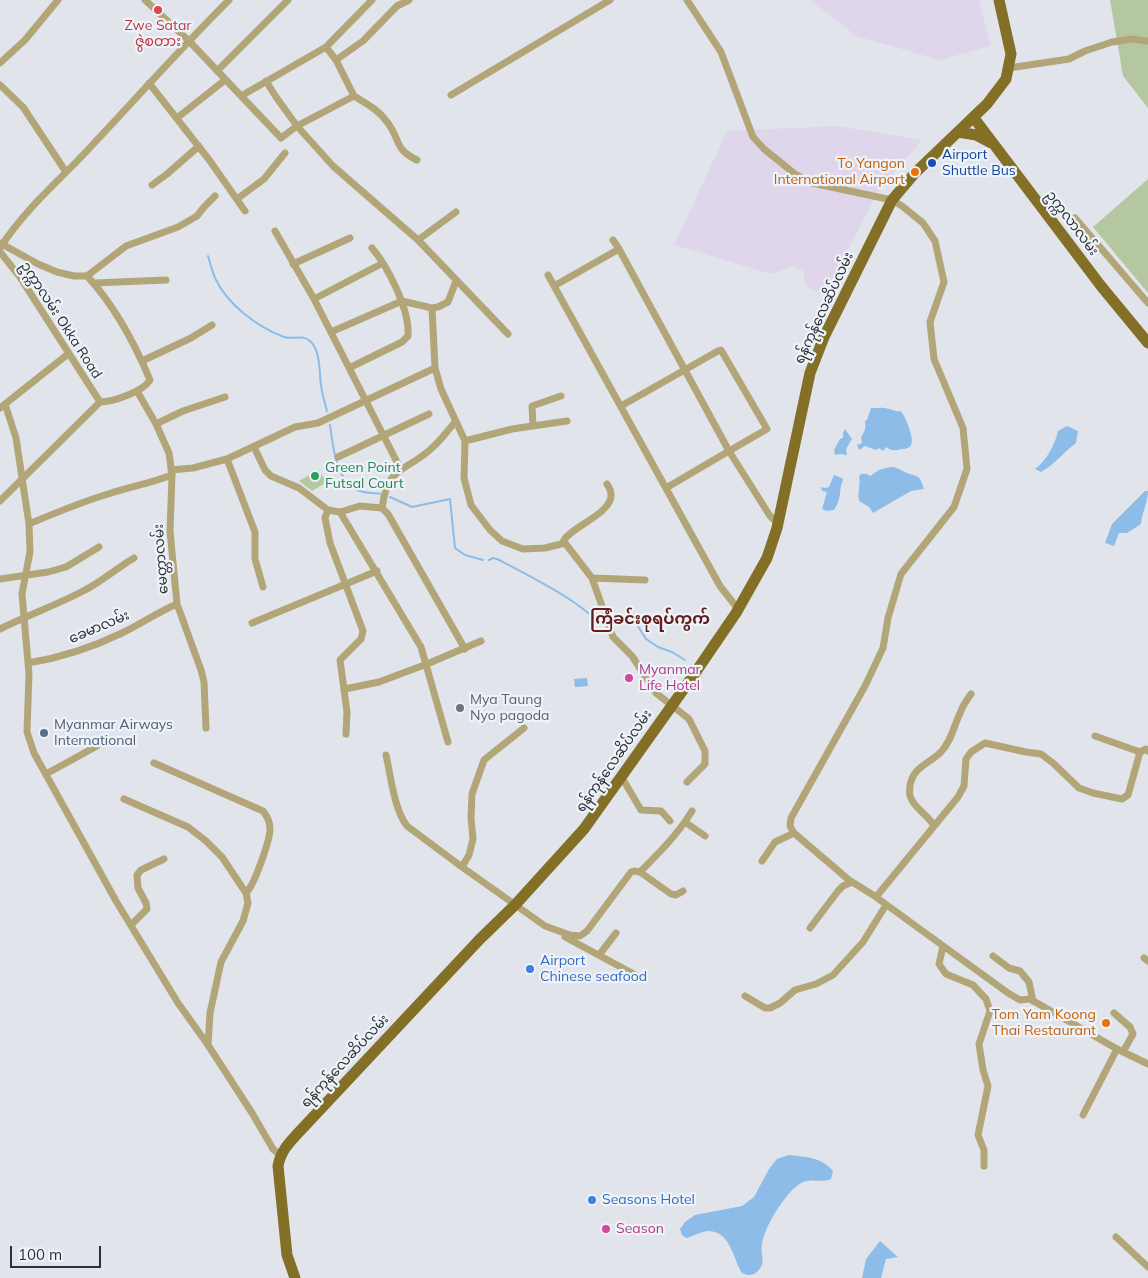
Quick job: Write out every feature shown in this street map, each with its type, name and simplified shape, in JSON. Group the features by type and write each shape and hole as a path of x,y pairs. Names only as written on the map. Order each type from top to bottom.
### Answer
{"main road":[{"name":"ရန်ကုန်လေဆိပ်လမ်း","path":"280,1155 285,1147 480,939 515,905 584,829 738,609 767,558 778,523 810,373 824,337 892,200 915,173 974,118 1006,79 1011,54 999,0"},
{"path":"958,132 990,140 987,104"},
{"name":"ဥက္ကလာလမ်း","path":"974,118 1101,286 1148,344"},
{"path":"280,1155 278,1166 287,1254 295,1278"}],"street":[{"path":"0,63 25,40 58,0"},
{"path":"145,0 188,41 280,138 298,126 354,96"},
{"path":"214,196 198,216 178,226 126,246 87,276 74,276 57,272 1,245 32,206 95,142 228,0"},
{"path":"217,71 288,0"},
{"path":"241,96 326,47 372,0"},
{"path":"336,60 363,41 397,6 409,0"},
{"path":"451,95 610,0"},
{"path":"687,0 721,52 753,137 764,149 795,174 812,183 892,200 923,223 935,241 944,282 930,322 934,359 963,428 968,469 954,507 900,574 888,618 883,648 865,686 791,818 790,826 794,833 852,882 876,897 1008,994 1020,1000 1030,999 1148,1064"},
{"path":"1009,68 1069,59 1085,51 1112,42 1131,39 1148,41"},
{"path":"326,47 336,60 354,96 371,105 380,113 393,131 401,150 407,156 416,160"},
{"path":"176,118 225,80"},
{"path":"266,81 298,126 333,166 418,240 508,334"},
{"path":"149,83 245,211"},
{"path":"0,85 23,107 66,172"},
{"path":"152,185 198,146"},
{"path":"237,199 264,179 285,153"},
{"path":"418,240 456,212"},
{"path":"1076,218 1148,303"},
{"path":"275,231 314,299 400,470"},
{"path":"293,264 350,238"},
{"path":"614,240 729,451 770,516 778,523"},
{"path":"349,368 407,338 408,331 402,301 383,263 372,248"},
{"path":"554,286 619,249"},
{"name":"ဥက္ကာလမ်း Okka Road","path":"0,252 20,277 100,402"},
{"path":"314,299 383,263"},
{"path":"548,275 720,586 738,609"},
{"path":"0,500 100,402 107,402 137,390 148,384 150,380 142,361 103,293 87,276"},
{"path":"94,283 166,280"},
{"path":"331,332 402,301 432,308 438,307 448,302 456,281"},
{"path":"432,308 435,368 441,389 465,442 464,478 471,505 490,530 502,541 523,548 545,548 564,542 566,537 594,518 610,502 611,493 607,484"},
{"path":"142,361 191,338 212,325"},
{"path":"621,406 722,350 767,429 666,488"},
{"path":"68,354 3,406 16,438 29,524 30,552 22,594 29,674 27,732 34,753 131,925 178,1003 208,1045 270,1144 280,1155"},
{"path":"29,524 110,493 149,484 172,473 227,459 295,427 318,423 435,368"},
{"name":"မေတ္တာလမ်း","path":"137,390 156,424 169,454 172,473 170,531 176,604 202,670 206,728"},
{"path":"533,426 532,406 561,396"},
{"path":"156,424 183,411 225,397"},
{"path":"338,457 429,414"},
{"path":"382,508 384,490 391,476 432,448 456,421"},
{"path":"465,442 512,429 568,421"},
{"path":"254,447 265,470 271,476 299,488 328,510 340,512 360,506 382,508 388,514 465,649"},
{"path":"227,459 255,532 255,559 264,587"},
{"path":"328,510 325,518 330,543 364,632 361,639 340,660 348,712 346,734"},
{"path":"340,512 421,647 448,742"},
{"path":"564,542 592,578 613,637 632,656 656,693 689,719 705,751 705,764 687,782"},
{"path":"0,579 48,572 66,566 99,547"},
{"path":"0,628 88,589 113,570 134,558"},
{"path":"252,623 377,571"},
{"path":"592,578 645,580"},
{"name":"ခေမာလမ်း","path":"28,663 50,660 95,644 122,633 176,604"},
{"path":"345,689 379,682 481,641"},
{"path":"934,826 931,820 913,803 909,795 911,780 915,771 940,752 948,743 961,711 971,694"},
{"path":"462,868 469,855 473,839 470,818 472,794 484,760 524,728"},
{"path":"876,897 948,811 964,786 965,765 968,755 985,743 1041,754 1079,788 1122,799 1128,795 1144,751 1095,736"},
{"path":"46,774 97,746"},
{"path":"386,755 401,819 407,826 462,868 545,926 570,935 580,936 586,931 631,872 634,871 640,872 671,894 678,894 683,891"},
{"path":"154,763 263,811 267,816 270,830 253,886 246,893"},
{"path":"621,776 641,810 661,811 670,821"},
{"path":"124,799 188,827 222,857 246,893 248,903 243,921 221,962 210,1013 208,1045"},
{"path":"640,872 662,851 692,811"},
{"path":"685,822 705,836"},
{"path":"762,861 775,842 794,833"},
{"path":"131,925 147,909 138,888 137,875 141,870 164,859"},
{"path":"810,928 838,890 852,882"},
{"path":"745,996 765,1008 770,1008 795,990 816,984 833,975 863,942 886,905"},
{"path":"554,930 643,980"},
{"path":"599,955 616,933"},
{"path":"943,946 939,964 946,974 973,985 986,999 990,1011 979,1044 983,1070 988,1086 978,1135 984,1150 984,1166"},
{"path":"994,956 1009,968 1020,971 1029,982 1033,1001"},
{"path":"1083,1115 1120,1050 1133,1034 1130,1027 1114,1013"},
{"path":"1116,1238 1148,1266"}],"shaded area":[{"path":"810,0 979,0 991,46 940,60 856,36"},
{"path":"837,126 922,140 879,190 824,296 806,286 803,271 794,266 771,274 674,245 727,131"}],"green space":[{"path":"1110,0 1148,0 1148,108 1123,76"},
{"path":"1148,179 1148,293 1093,227"},
{"name":"Green Point Futsal Court","path":"318,470 327,482 312,491 299,481"}],"water":[{"path":"871,408 901,411 911,433 912,442 910,446 895,450 886,447 883,451 879,448 876,450 865,446 859,450 857,445 862,443 861,437 865,429 865,421"},
{"path":"1067,426 1078,431 1076,443 1046,469 1041,472 1035,469 1050,452 1058,431"},
{"path":"845,429 852,439 846,449 847,455 835,455 834,450 840,439 843,438"},
{"path":"890,467 898,468 917,476 921,480 924,489 911,491 873,513 869,507 859,501 859,476 867,474 870,476 879,470"},
{"path":"834,475 843,480 837,505 834,510 827,511 822,509 827,492 822,491 821,487 829,487"},
{"path":"1145,491 1148,491 1148,495 1141,524 1127,533 1119,533 1114,546 1105,543 1112,524"},
{"path":"587,678 588,686 575,687 574,679"},
{"path":"789,1155 813,1158 824,1163 833,1171 831,1179 803,1182 787,1196 766,1229 762,1247 762,1264 757,1272 750,1275 742,1273 727,1241 716,1233 706,1231 686,1238 682,1235 680,1229 685,1222 695,1215 742,1206 754,1197 769,1169 777,1159"},
{"path":"880,1241 898,1257 886,1259 881,1278 862,1278 866,1259"}],"waterway":[{"path":"208,256 220,288 244,314 274,333 287,338 301,337 314,345 318,356 321,388 327,411"},
{"path":"330,425 336,461 344,478 357,490 381,494"},
{"path":"390,497 412,507 450,499 455,548 465,555 483,560"},
{"path":"489,560 497,559 544,584 563,595 603,624"},
{"path":"612,623 629,619 636,623 646,639 685,660"}],"place":[{"name":"Zwe Satar ဇွဲစတား","path":"158,10"},
{"name":"Airport Shuttle Bus","path":"932,163"},
{"name":"To Yangon International Airport","path":"915,172"},
{"name":"Green Point Futsal Court","path":"315,476"},
{"name":"Myanmar Life Hotel","path":"629,678"},
{"name":"Mya Taung Nyo pagoda","path":"460,708"},
{"name":"Myanmar Airways International","path":"44,733"},
{"name":"Airport Chinese seafood","path":"530,969"},
{"name":"Tom Yam Koong Thai Restaurant","path":"1106,1023"},
{"name":"Seasons Hotel","path":"592,1200"},
{"name":"Season","path":"606,1229"}],"district":[{"name":"ကြံခင်းစုရပ်ကွက်","path":"650,619"}]}
